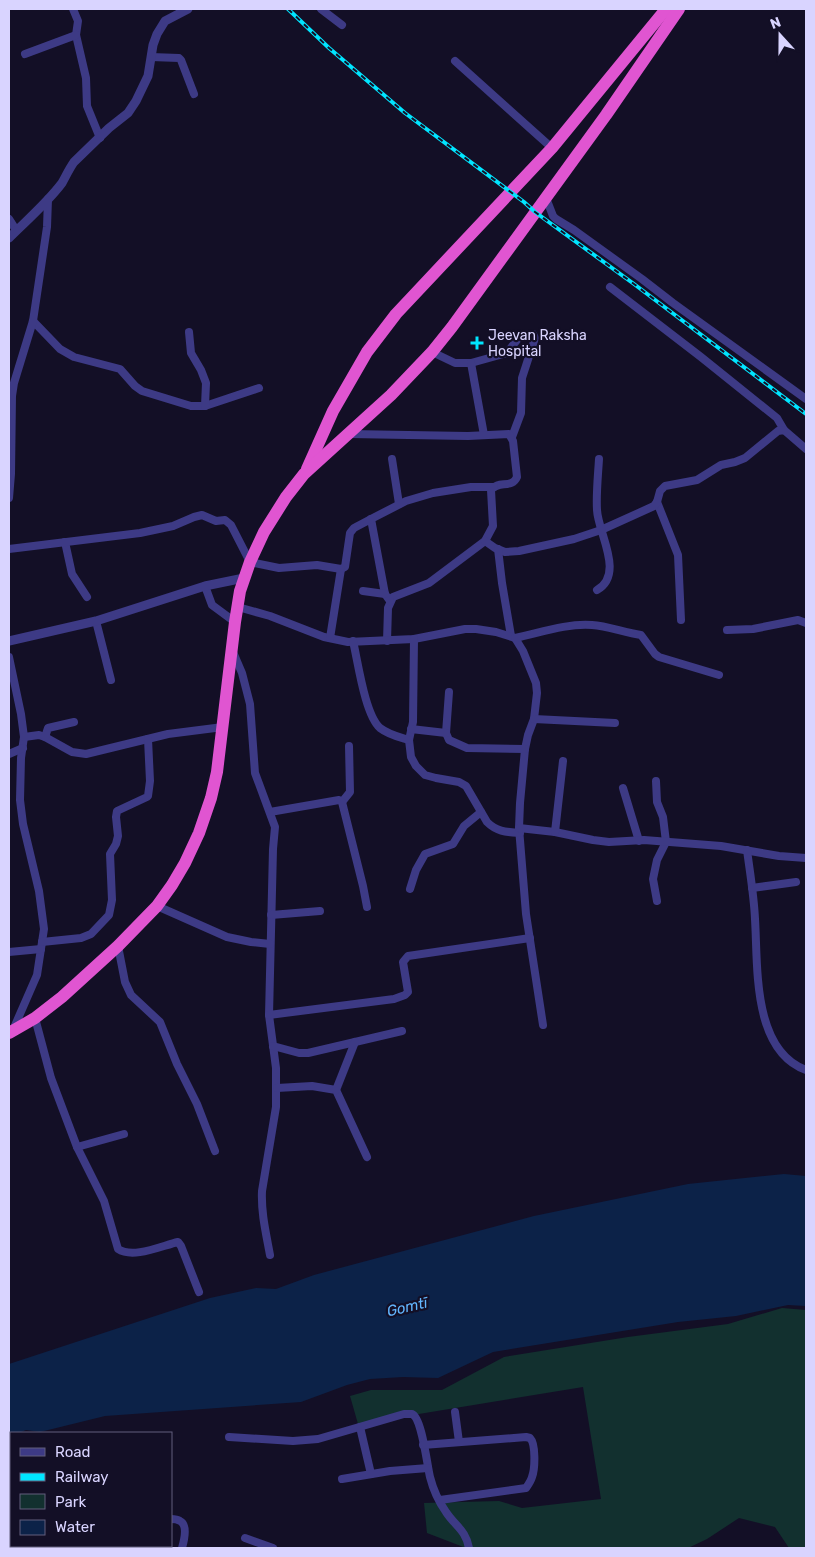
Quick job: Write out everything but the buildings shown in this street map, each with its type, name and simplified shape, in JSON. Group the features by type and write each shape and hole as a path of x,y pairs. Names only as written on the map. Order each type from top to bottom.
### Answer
{"highway":[{"path":"304,474 333,411 367,352 396,314 552,148 666,9"},
{"path":"11,1032 62,997 118,946 157,906 172,885 184,863 202,824 215,781 240,591 250,562 264,532 286,497 304,474 391,395 432,352 491,275 606,115 679,9"}],"street":[{"path":"73,9 78,21 76,36 86,78 87,106 100,138"},
{"path":"9,238 48,199 74,162 109,128 128,113 148,76 153,45 157,34 166,21 188,9"},
{"path":"321,9 342,25"},
{"path":"26,54 76,36"},
{"path":"151,57 179,58 194,94"},
{"path":"455,61 552,148"},
{"path":"546,198 556,219 634,273 672,303 806,399"},
{"path":"9,498 12,383 33,321 47,227 48,199"},
{"path":"9,219 16,230"},
{"path":"610,287 777,418 784,430 806,449"},
{"path":"33,321 60,349 74,357 120,369 142,391 192,406 206,406 259,388"},
{"path":"189,332 191,353 206,383 206,406"},
{"path":"330,638 341,569 345,567 350,533 354,528 399,504 433,493 515,482 512,437 521,413 522,378 535,338 534,335 525,334 520,336 507,352 471,363 455,363 432,352"},
{"path":"471,363 484,435"},
{"path":"485,541 505,552 574,539 601,530 651,508 657,502 660,490 665,486 696,480 721,465 745,458 774,434 784,430"},
{"path":"349,434 468,436 508,434 512,437"},
{"path":"392,459 399,504"},
{"path":"598,590 608,580 610,564 596,509 599,459"},
{"path":"387,641 388,608 393,597 429,583 485,541 491,532 492,526 491,490 494,486"},
{"path":"657,502 678,555 681,620"},
{"path":"9,549 140,533 173,526 202,515 216,520 225,520 231,525 250,562 279,568 317,565 341,569"},
{"path":"370,519 385,594 390,601"},
{"path":"65,542 72,574 87,597"},
{"path":"498,549 502,583 513,637 523,651 536,683 537,693 534,719 525,749 520,802 520,831 526,914 543,1025"},
{"path":"9,641 96,621 204,586 244,578"},
{"path":"204,586 212,605 235,622"},
{"path":"363,591 385,594"},
{"path":"238,607 270,616 330,638 353,642 414,639 466,629 483,630 513,637 565,627 590,625 641,635 659,657 719,674"},
{"path":"727,630 753,630 798,620 806,623"},
{"path":"96,621 111,680"},
{"path":"414,639 413,722 409,740 412,757 424,775 459,782 466,786 487,822 499,831 555,832 609,842 639,841 721,846 779,856 806,858"},
{"path":"353,642 365,694 378,727 389,734 409,740"},
{"path":"232,647 242,673 250,704 255,773 275,827 269,1016 277,1088 275,1121 262,1191 263,1218 270,1255"},
{"path":"9,657 22,714 24,736 20,758 20,800 23,824 43,913 44,928 37,975 11,1032"},
{"path":"449,692 446,733 449,740 467,748 525,749"},
{"path":"534,719 615,723"},
{"path":"45,737 48,728 74,722"},
{"path":"24,736 39,735 72,752 86,754 168,734 223,727"},
{"path":"411,730 446,733"},
{"path":"9,952 81,938 91,934 109,914 112,900 110,854 118,836 117,811 148,796 150,781 148,739"},
{"path":"342,802 350,792 349,746"},
{"path":"9,754 23,748"},
{"path":"555,832 563,761"},
{"path":"656,781 657,802 663,817 666,842 657,860 653,879 657,901"},
{"path":"623,788 639,841"},
{"path":"270,812 339,800 342,802"},
{"path":"342,802 368,907"},
{"path":"410,890 416,870 425,854 453,844 464,826 481,812"},
{"path":"747,850 755,918 756,969 766,1024 770,1036 784,1055 796,1066 806,1070"},
{"path":"752,888 796,882"},
{"path":"157,906 227,937 270,944"},
{"path":"271,915 320,911"},
{"path":"269,1016 394,999 408,992 403,962 408,956 530,938"},
{"path":"118,946 125,982 131,995 160,1022 177,1064 197,1104 215,1151"},
{"path":"34,1018 51,1078 77,1147 104,1201 118,1248 124,1252 135,1253 178,1242 199,1292"},
{"path":"273,1046 299,1053 308,1053 402,1031"},
{"path":"355,1042 336,1090 367,1157"},
{"path":"277,1088 312,1086 336,1090"},
{"path":"77,1147 124,1134"},
{"path":"455,1412 459,1442"},
{"path":"228,1437 293,1441 318,1439 404,1414 412,1414 420,1426 431,1480 447,1513 465,1534 469,1548"},
{"path":"360,1427 371,1474"},
{"path":"423,1445 499,1438 530,1438 534,1442 534,1469 526,1488 440,1500"},
{"path":"342,1479 390,1471 428,1468"},
{"path":"172,1519 182,1523 185,1534 182,1548"},
{"path":"246,1538 274,1548"}],"green space":[{"path":"782,1308 806,1310 806,1548 789,1548 775,1527 739,1518 707,1539 688,1548 466,1548 427,1533 424,1503 499,1501 522,1508 601,1499 583,1387 358,1424 350,1396 371,1390 442,1390 504,1357 628,1337 728,1324"}],"water":[{"name":"Gomtī","path":"784,1174 806,1176 806,1306 788,1305 736,1316 678,1322 493,1352 438,1378 403,1377 370,1379 347,1385 301,1402 105,1416 40,1432 26,1430 10,1432 9,1437 9,1364 210,1298 256,1288 276,1289 314,1275 534,1216 688,1184"}],"railway":[{"path":"288,9 329,48 405,113 806,414"}],"place":[{"name":"Jeevan Raksha Hospital","path":"477,343"}]}
